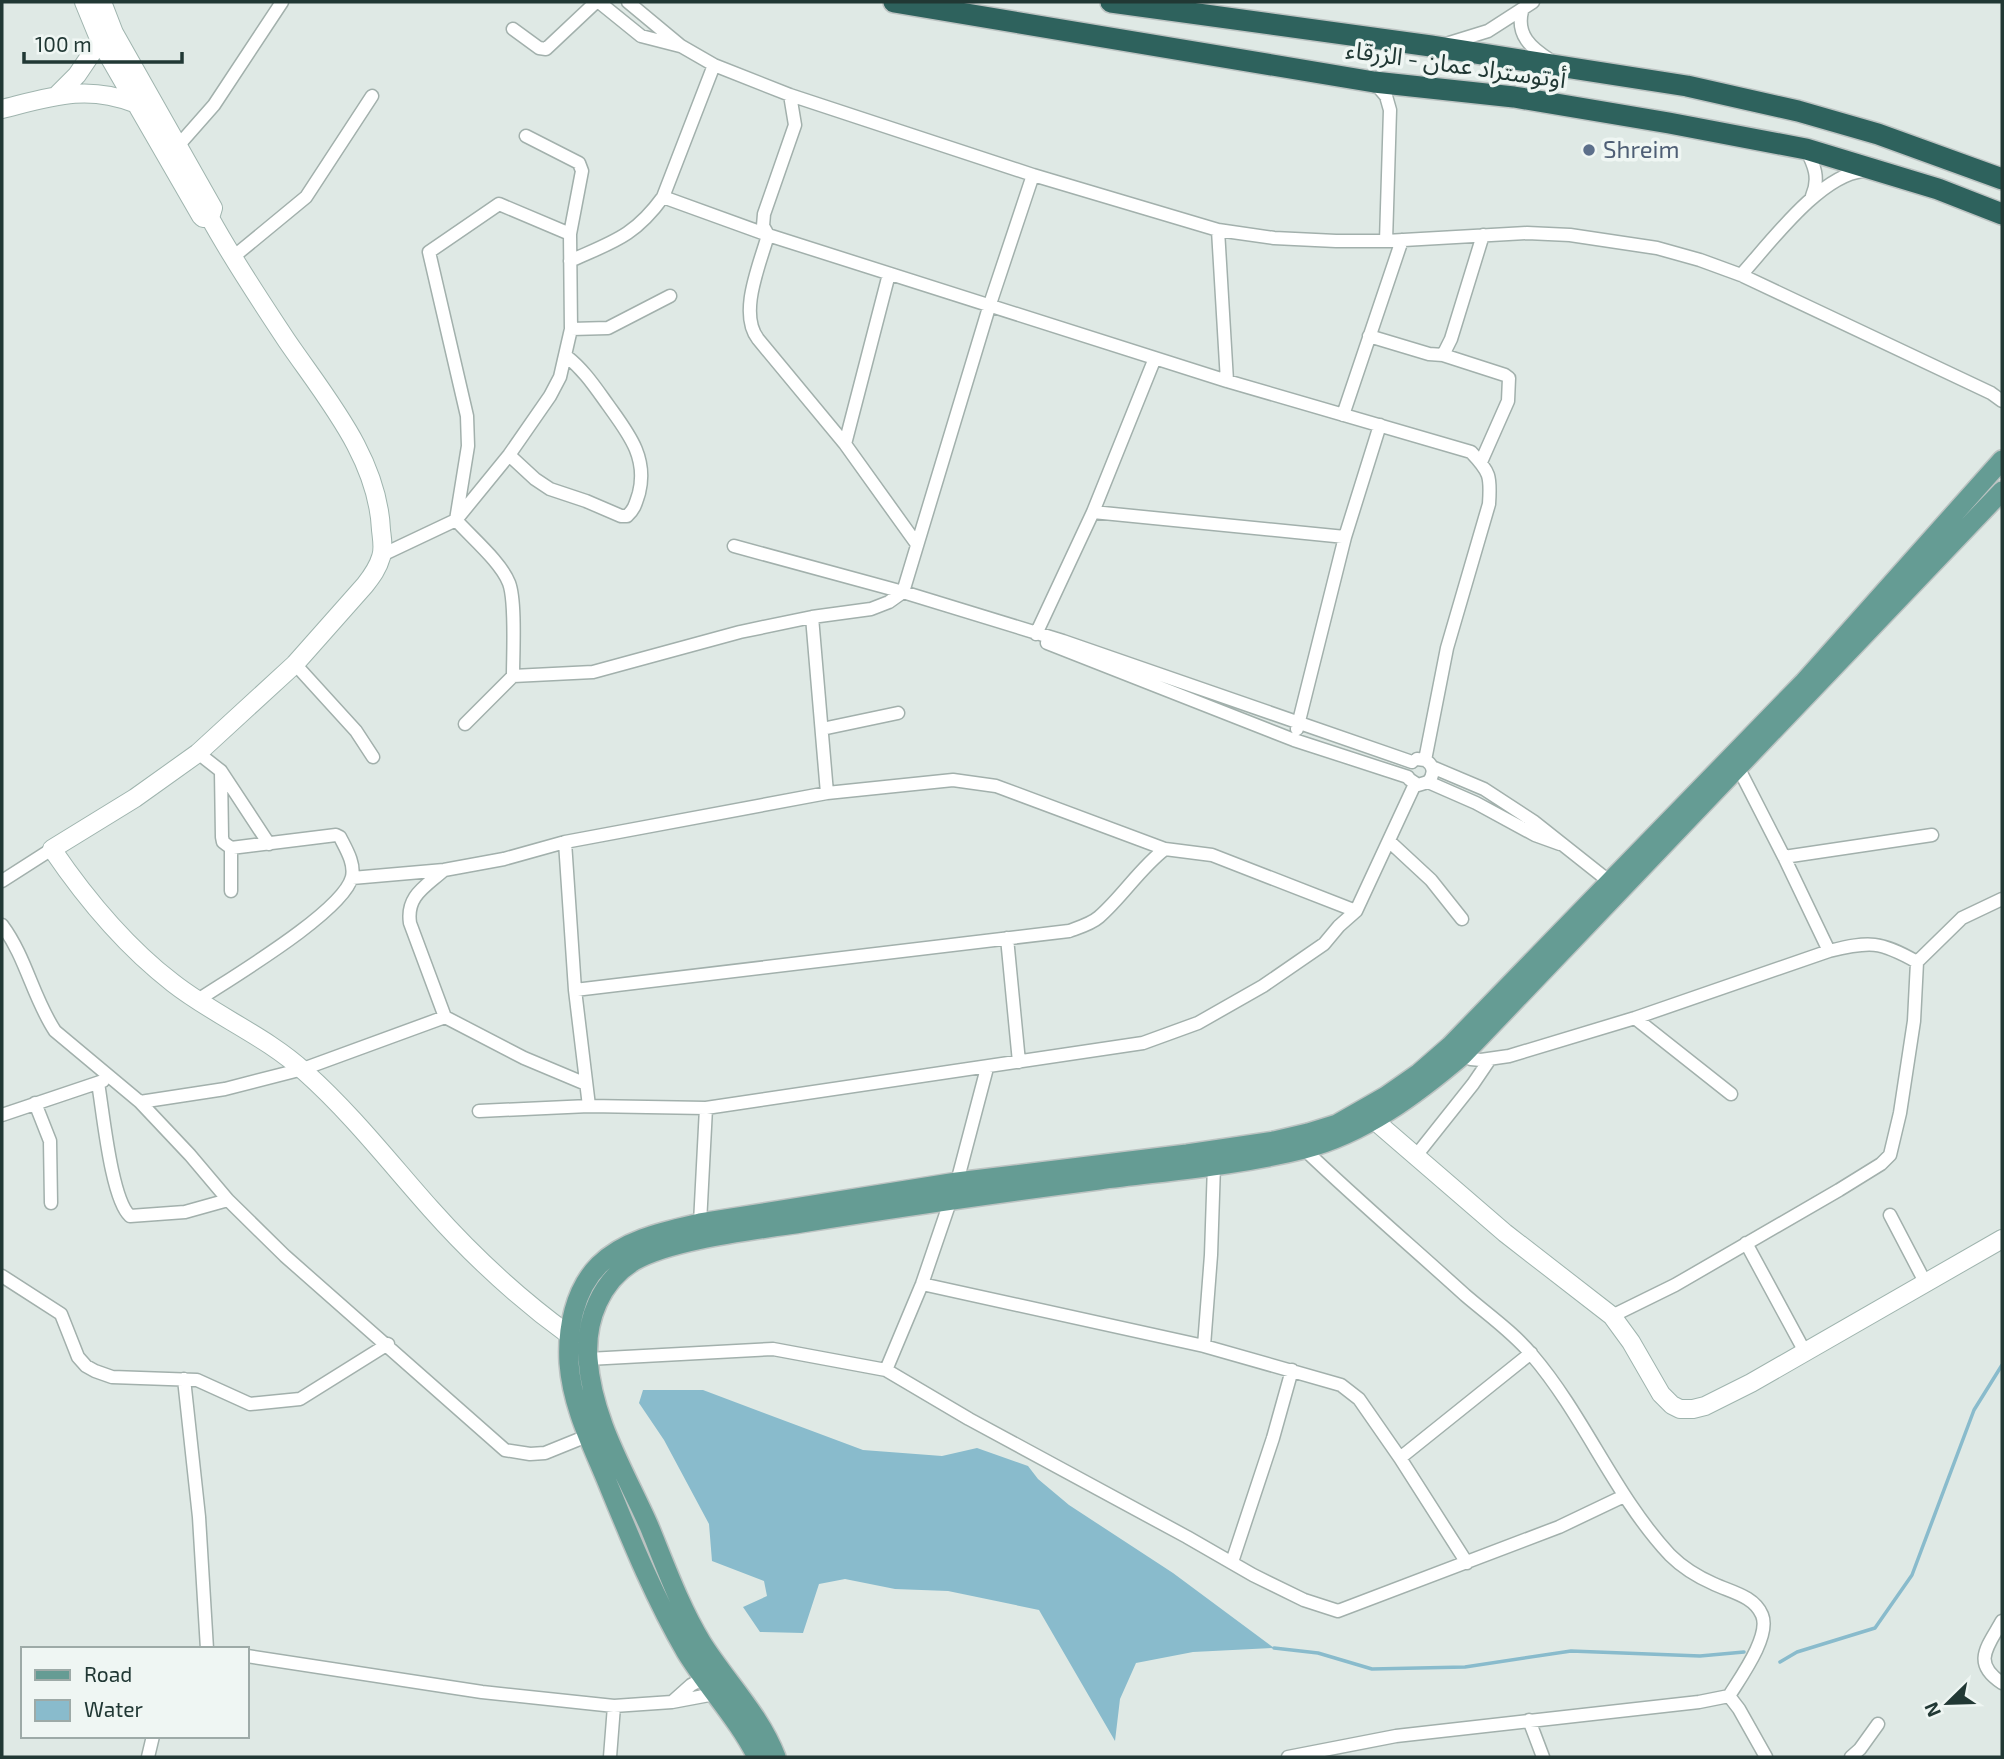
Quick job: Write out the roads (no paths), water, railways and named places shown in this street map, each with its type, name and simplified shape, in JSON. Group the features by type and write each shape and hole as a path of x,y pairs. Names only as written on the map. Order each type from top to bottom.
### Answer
{"highway":[{"name":"أوتوستراد عمان - الزرقاء","path":"894,2 1374,82 1514,97 1806,149 1938,189 1999,214"},
{"name":"أوتوستراد عمان - الزرقاء","path":"1111,2 1431,46 1687,86 1798,111 1878,134 2002,179"}],"main road":[{"path":"954,1190 1214,1165 1304,1149 1374,1120 1430,1083 1804,682 2002,460"},
{"path":"1615,885 1739,769 2002,491"},
{"path":"776,1757 764,1732 724,1690 713,1674 599,1414 588,1359 588,1335 594,1310 605,1287 620,1271 657,1251 741,1225 1308,1133 1337,1124 1386,1097 1419,1073 1457,1051"},
{"path":"713,1674 687,1653 651,1583 587,1436 572,1385 569,1335 573,1311 587,1280 598,1265 612,1254 659,1233 701,1223 741,1225"},
{"path":"724,1690 736,1722 757,1757"}],"street":[{"path":"84,2 100,41 134,103 201,216 210,218"},
{"path":"2,881 118,810 198,753 295,664 365,585 382,555 379,513 366,465 349,433 232,258 210,218 213,208 114,33 102,2"},
{"path":"177,147 226,88 282,2"},
{"path":"513,29 539,48 546,49 598,2 641,36 681,46"},
{"path":"628,2 681,46 714,65 790,95 1033,175 1218,230 1274,238 1386,241 1527,233 1614,240 1668,251 1741,275 1996,394 2002,401"},
{"path":"1431,46 1470,38 1488,31 1533,2"},
{"path":"1522,10 1521,31 1528,43 1558,65"},
{"path":"57,95 77,75 100,41"},
{"path":"570,261 636,229 663,197 714,65"},
{"path":"1374,82 1386,96 1390,110 1386,241"},
{"path":"1390,110 1396,95 1405,85"},
{"path":"2,109 57,95 88,92 104,93 134,103"},
{"path":"790,95 795,125 764,214 763,226 768,235 750,302 752,331 845,444 916,543"},
{"path":"232,258 306,197 372,96"},
{"path":"382,555 456,520 509,455 561,377 571,329 570,234 582,167 526,136"},
{"path":"1806,149 1817,178 1811,200"},
{"path":"1741,275 1825,187 1846,174 1878,170"},
{"path":"465,724 513,676 593,672 694,643 812,617 871,609 889,602 903,592 990,304 1033,175"},
{"path":"663,197 768,235 1227,381 1471,452 1487,469 1489,504 1447,648 1423,763"},
{"path":"456,520 468,446 467,416 429,249 499,204 570,234"},
{"path":"1218,230 1227,381"},
{"path":"1443,355 1451,339 1483,235"},
{"path":"1343,415 1402,240"},
{"path":"845,444 889,274"},
{"path":"571,329 608,328 670,296"},
{"path":"1369,337 1429,354 1443,355 1509,378 1508,401 1481,462"},
{"path":"509,455 550,489 621,516 627,516 633,511 642,480 641,462 635,444 627,428 586,374 566,356"},
{"path":"1036,634 1093,512 1155,358"},
{"path":"1294,740 1345,537 1380,425"},
{"path":"1093,512 1345,537"},
{"path":"456,520 509,582 512,597 513,676"},
{"path":"733,547 903,592 1063,641 1298,723 1423,763 1484,789 1541,826 1560,844 1615,885"},
{"path":"812,617 827,793"},
{"path":"1036,634 1055,647 1294,740 1476,803 1535,835 1560,844"},
{"path":"295,664 356,732 373,757"},
{"path":"822,729 898,713"},
{"path":"198,753 221,771 269,844"},
{"path":"1417,781 1408,767 1423,763"},
{"path":"479,1111 589,1106 706,1108 1143,1043 1198,1023 1263,986 1324,944 1356,911 1417,781 1433,773 1423,763"},
{"path":"1739,769 1829,951"},
{"path":"198,1000 273,951 327,910 344,893 352,878 353,864 340,837 336,835 231,848 225,845 222,836 221,771"},
{"path":"352,878 444,870 504,859 565,842 827,793 953,780 996,786 1166,849 1212,855 1356,911"},
{"path":"1784,857 1932,835"},
{"path":"565,842 575,990 589,1106"},
{"path":"1390,842 1431,880 1462,919"},
{"path":"231,848 231,891"},
{"path":"52,849 104,919 173,983 254,1034 303,1069 337,1102 466,1245 547,1319 569,1335"},
{"path":"575,990 1069,931 1100,916 1147,863 1166,849"},
{"path":"444,870 414,897 408,910 445,1017 524,1058 586,1083"},
{"path":"1612,1316 1675,1284 1864,1175 1890,1155 1900,1113 1914,1021 1917,962 1962,918 2002,899"},
{"path":"2,925 13,940 46,1017 55,1031 104,1081 140,1102 228,1200 285,1256 388,1344 505,1450 545,1454 587,1436"},
{"path":"1007,938 1019,1062"},
{"path":"1457,1051 1471,1059 1509,1056 1635,1018 1829,951 1855,945 1888,946 1917,962"},
{"path":"140,1102 194,1096 303,1069 445,1017"},
{"path":"1635,1018 1731,1094"},
{"path":"1415,1157 1490,1059"},
{"path":"886,1370 922,1284 954,1190 987,1068"},
{"path":"2,1115 104,1081"},
{"path":"104,1081 117,1193 130,1216 185,1212 228,1200"},
{"path":"35,1103 50,1141 51,1203"},
{"path":"701,1223 706,1108"},
{"path":"1374,1120 1505,1233 1612,1316 1631,1342 1661,1395 1680,1409 1693,1409 1727,1395 2002,1239"},
{"path":"1304,1149 1355,1198 1531,1353 1562,1394 1623,1496 1679,1564 1696,1575 1748,1599 1762,1615 1761,1639 1729,1696"},
{"path":"1205,1346 1214,1165"},
{"path":"1890,1215 1925,1282"},
{"path":"1746,1243 1805,1352"},
{"path":"2,1276 61,1314 78,1357 86,1366 112,1377 197,1380 250,1404 300,1399 388,1344"},
{"path":"922,1284 1205,1346 1341,1385 1359,1399 1467,1563"},
{"path":"547,1319 573,1311"},
{"path":"588,1359 772,1349 886,1370 981,1426 1232,1562 1304,1600 1338,1611 1559,1527 1623,1496"},
{"path":"1400,1458 1531,1353"},
{"path":"1232,1562 1273,1438 1292,1370"},
{"path":"184,1379 199,1517 207,1647"},
{"path":"2002,1621 1983,1659 1986,1669 2002,1683"},
{"path":"248,1656 482,1692 614,1706 671,1702 724,1690"},
{"path":"671,1702 691,1685 713,1674"},
{"path":"1288,1757 1396,1736 1729,1696"},
{"path":"1729,1696 1766,1757"},
{"path":"610,1757 614,1706"},
{"path":"1529,1720 1543,1757"},
{"path":"1851,1757 1878,1724"},
{"path":"148,1757 153,1738"}],"water":[{"path":"643,1390 703,1390 863,1450 942,1456 977,1448 1028,1466 1038,1479 1069,1505 1173,1573 1274,1648 1193,1652 1136,1663 1120,1699 1115,1741 1039,1610 948,1591 895,1589 845,1579 819,1584 803,1633 760,1632 743,1607 767,1596 764,1581 712,1561 709,1524 664,1440 639,1403"}],"waterway":[{"path":"1780,1662 1797,1652 1875,1628 1912,1575 1974,1410 2002,1365"},
{"path":"1274,1648 1318,1653 1372,1669 1465,1667 1571,1651 1700,1656 1744,1652"}],"place":[{"name":"Shreim","path":"1589,150"}]}
